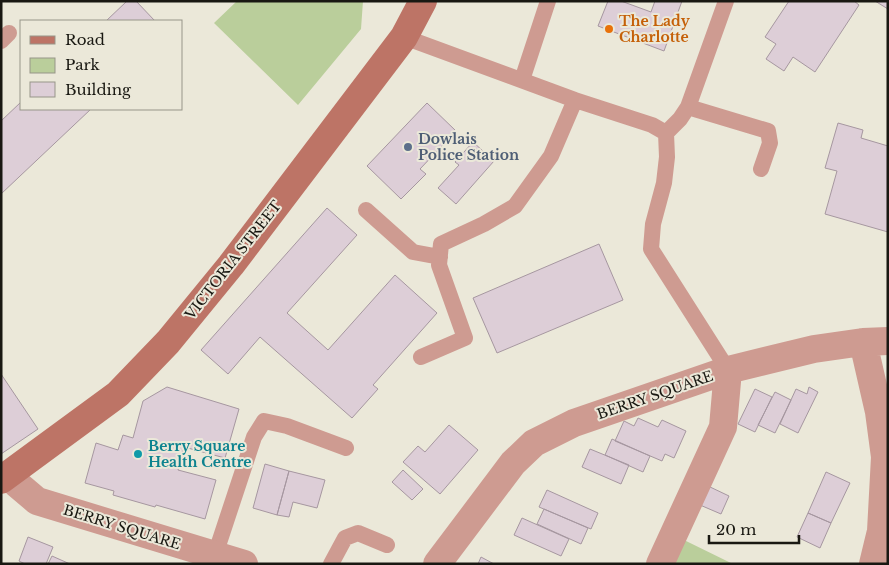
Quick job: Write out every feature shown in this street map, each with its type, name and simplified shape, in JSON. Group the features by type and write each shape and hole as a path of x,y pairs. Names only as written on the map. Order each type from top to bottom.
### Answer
{"street":[{"name":"VICTORIA STREET","path":"6,477 118,394 168,342 231,265 404,37 424,1"},
{"path":"728,370 814,349 875,342 879,412 885,457 881,531 873,564"},
{"name":"BERRY SQUARE","path":"437,564 514,463 534,442 574,423 728,370 723,427 660,564"},
{"name":"BERRY SQUARE","path":"6,477 37,501 244,564"}],"lane":[{"path":"522,80 548,1"},
{"path":"726,1 688,107 680,119 666,133 667,157 664,183 653,224 651,250 728,370"},
{"path":"404,37 575,100 652,125 666,133"},
{"path":"421,357 465,338 439,265 441,244 484,224 515,206 551,156 575,100"},
{"path":"688,107 768,132 770,143 760,169"},
{"path":"366,210 413,252 440,257"},
{"path":"215,555 254,437 264,420 287,426 346,448"},
{"path":"331,564 345,538 358,533 387,545"}],"green space":[{"path":"237,1 363,1 361,29 298,105 214,23"},
{"path":"684,540 733,564 673,564"}],"building":[{"path":"127,1 136,1 154,20 107,20"},
{"path":"608,1 621,1 651,12 655,1 682,1 664,51 598,26"},
{"path":"789,1 854,1 859,5 815,72 793,57 784,71 766,59 776,44 765,37"},
{"path":"875,1 888,1 888,9"},
{"path":"20,103 20,110 90,110 1,194 1,121"},
{"path":"427,103 456,131 420,169 426,174 401,199 367,166"},
{"path":"838,123 863,130 861,138 888,146 888,232 825,214 837,171 825,168"},
{"path":"473,142 494,161 456,204 438,188 459,165 455,162"},
{"path":"327,208 357,235 287,313 328,350 395,275 437,313 373,385 378,389 352,418 260,337 228,374 201,350"},
{"path":"599,244 623,300 497,353 473,298"},
{"path":"1,374 38,429 1,454"},
{"name":"Berry Square Health Centre","path":"167,387 239,409 225,458 184,447 178,470 216,480 205,519 113,495 114,491 85,483 96,443 118,450 123,435 133,438 143,401"},
{"path":"809,387 818,392 798,433 780,424 796,389 807,394"},
{"path":"755,389 772,397 755,432 738,424"},
{"path":"775,392 791,400 775,433 758,425"},
{"path":"638,418 658,427 662,420 686,431 674,458 665,454 662,461 615,441 624,421 634,426"},
{"path":"449,425 478,450 440,494 403,462 418,446 425,452"},
{"path":"612,439 650,456 643,472 605,455"},
{"path":"590,449 629,465 621,484 582,467"},
{"path":"265,464 289,471 277,515 253,508"},
{"path":"403,470 423,489 412,500 392,482"},
{"path":"289,471 325,480 317,508 293,502 289,517 277,515"},
{"path":"826,472 850,483 831,523 808,513"},
{"path":"708,486 729,496 721,514 700,505"},
{"path":"547,490 598,513 591,529 539,507"},
{"path":"544,509 588,528 581,544 537,524"},
{"path":"808,513 831,523 820,548 797,537"},
{"path":"522,518 569,539 561,556 514,535"},
{"path":"28,537 53,547 46,564 25,564 19,561"},
{"path":"52,556 70,564 48,564"},
{"path":"481,557 494,564 478,564"}],"place":[{"name":"The Lady Charlotte","path":"609,29"},
{"name":"Dowlais Police Station","path":"408,147"},
{"name":"Berry Square Health Centre","path":"138,454"}]}
